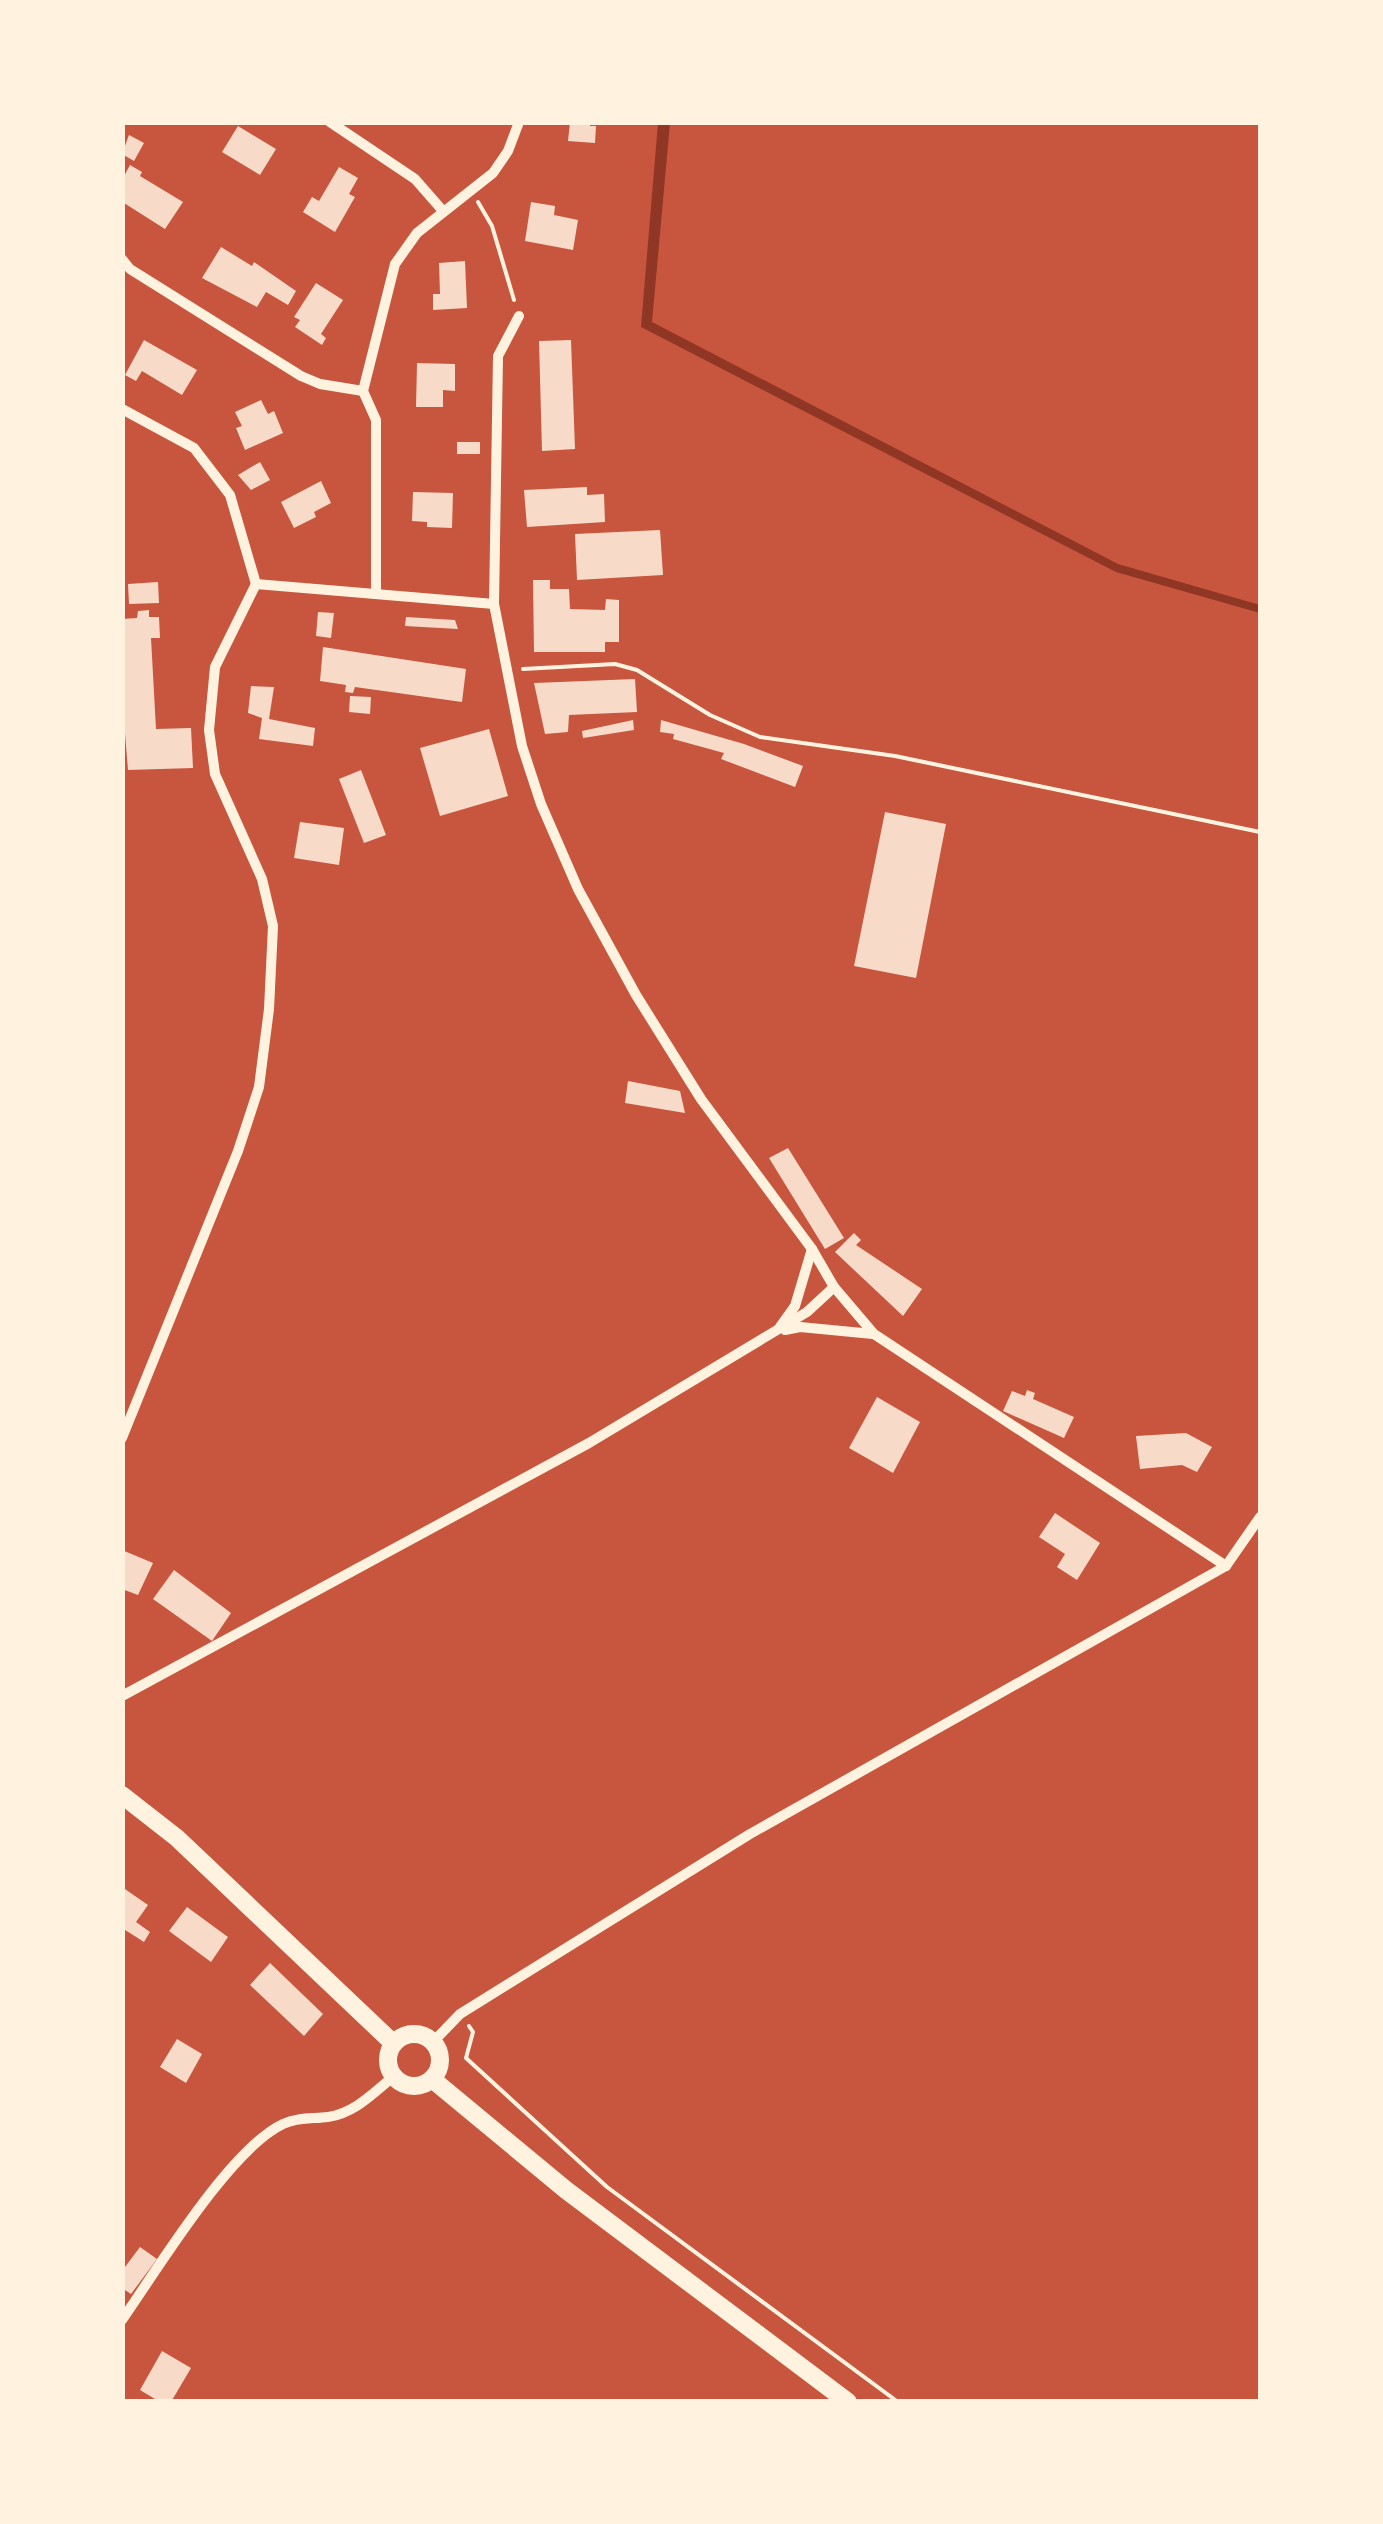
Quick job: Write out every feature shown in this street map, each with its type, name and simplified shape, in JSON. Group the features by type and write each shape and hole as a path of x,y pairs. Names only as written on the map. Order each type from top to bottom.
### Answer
{"street":[{"path":"330,122 415,179 442,212"},
{"path":"376,592 376,420 363,391 395,264 417,233 500,162 519,122"},
{"path":"122,259 130,269 301,376 320,384 363,391"},
{"path":"518,316 498,356 494,604 522,746 541,804 578,890 636,995 702,1099 812,1250 834,1287 874,1334 1226,1566"},
{"path":"122,410 194,448 230,495 256,584 214,667 208,730 215,774 262,879 273,926 269,1009 259,1086 238,1150 122,1438"},
{"path":"256,584 494,604"},
{"path":"776,1332 795,1306 812,1250"},
{"path":"122,1696 589,1443 776,1332 807,1312 834,1287"},
{"path":"776,1332 800,1326 874,1334"},
{"path":"433,2042 460,2014 750,1834 1226,1566 1260,1517"},
{"path":"122,1795 177,1838 393,2043"},
{"path":"408,2034 433,2042 440,2064 432,2079 417,2086 393,2077 387,2060 393,2043 408,2034"},
{"path":"122,2320 212,2191 264,2137 282,2124 343,2114 362,2104 393,2077"},
{"path":"432,2079 566,2190 848,2402"}],"path":[{"path":"471,189 492,226 518,316"},
{"path":"507,670 615,664 636,670 710,714 760,737 894,756 1260,832"},
{"path":"460,2014 473,2032 466,2058 542,2130 607,2187 898,2402"}],"shaded area":[{"path":"658,123 670,123 652,322 1118,564 1260,605 1260,613 1116,572 641,327"}],"building":[{"path":"570,122 590,122 590,126 596,126 595,143 568,141"},
{"path":"238,126 276,149 260,175 222,152"},
{"path":"129,135 144,143 134,161 122,154"},
{"path":"130,165 142,172 140,176 183,202 165,229 124,203 122,180"},
{"path":"339,167 358,178 349,194 355,197 335,232 303,212 312,197 319,201"},
{"path":"531,202 555,206 554,215 578,220 573,250 525,241"},
{"path":"221,247 252,266 254,262 296,291 288,305 266,292 257,307 202,278"},
{"path":"465,261 467,308 433,310 433,294 440,294 439,263"},
{"path":"316,283 343,300 321,334 326,338 322,345 295,327 300,320 294,317"},
{"path":"144,340 197,370 182,395 142,371 136,381 125,375"},
{"path":"571,340 575,449 542,451 539,341"},
{"path":"417,363 455,364 455,391 443,390 443,407 416,407"},
{"path":"261,400 268,414 274,411 283,433 245,450 236,428 242,426 235,412"},
{"path":"457,442 480,442 480,454 457,454"},
{"path":"260,462 270,480 251,490 238,475"},
{"path":"321,481 331,503 314,512 316,517 294,528 281,502"},
{"path":"587,487 587,495 604,494 605,522 527,527 524,490"},
{"path":"413,492 453,493 452,528 427,527 427,522 412,521"},
{"path":"660,530 663,575 577,580 575,534"},
{"path":"533,580 550,580 550,589 569,589 570,609 605,610 606,599 619,600 619,642 605,642 605,652 534,652"},
{"path":"158,582 159,603 129,604 128,584"},
{"path":"149,610 149,617 159,617 160,638 151,638 156,729 191,728 193,768 128,770 122,696 122,619 137,618 138,611"},
{"path":"318,612 334,613 331,638 316,636"},
{"path":"406,617 455,620 458,629 405,626"},
{"path":"323,647 466,669 462,702 355,687 353,693 345,692 346,685 320,681"},
{"path":"635,679 637,712 569,715 568,732 545,734 534,683"},
{"path":"251,686 274,687 269,719 315,728 313,746 259,739 262,718 248,713"},
{"path":"350,696 371,697 370,714 349,712"},
{"path":"633,720 634,730 583,738 582,731"},
{"path":"661,720 803,766 795,787 721,759 724,753 673,739 674,734 660,732"},
{"path":"489,729 508,796 440,816 420,748"},
{"path":"361,770 386,835 364,843 339,779"},
{"path":"885,812 946,824 916,978 854,966"},
{"path":"300,822 344,828 339,865 294,858"},
{"path":"628,1081 680,1091 685,1113 625,1103"},
{"path":"788,1148 844,1238 825,1249 769,1158"},
{"path":"854,1233 861,1240 856,1245 922,1289 903,1316 835,1252"},
{"path":"1027,1390 1035,1393 1033,1399 1074,1417 1064,1438 1003,1411 1012,1391 1025,1396"},
{"path":"877,1397 920,1422 893,1473 849,1448"},
{"path":"1186,1433 1212,1447 1197,1472 1182,1465 1140,1469 1136,1436"},
{"path":"1055,1513 1100,1543 1077,1580 1057,1567 1065,1554 1039,1537"},
{"path":"122,1550 153,1563 138,1595 122,1589"},
{"path":"174,1570 231,1613 212,1641 153,1599"},
{"path":"122,1887 148,1905 136,1922 150,1932 144,1942 122,1928"},
{"path":"187,1907 228,1937 211,1962 169,1931"},
{"path":"270,1963 323,2014 304,2036 250,1985"},
{"path":"177,2039 202,2054 186,2083 160,2067"},
{"path":"140,2247 157,2259 131,2294 122,2288 122,2271"},
{"path":"162,2351 191,2368 171,2402 160,2402 140,2390"}]}
